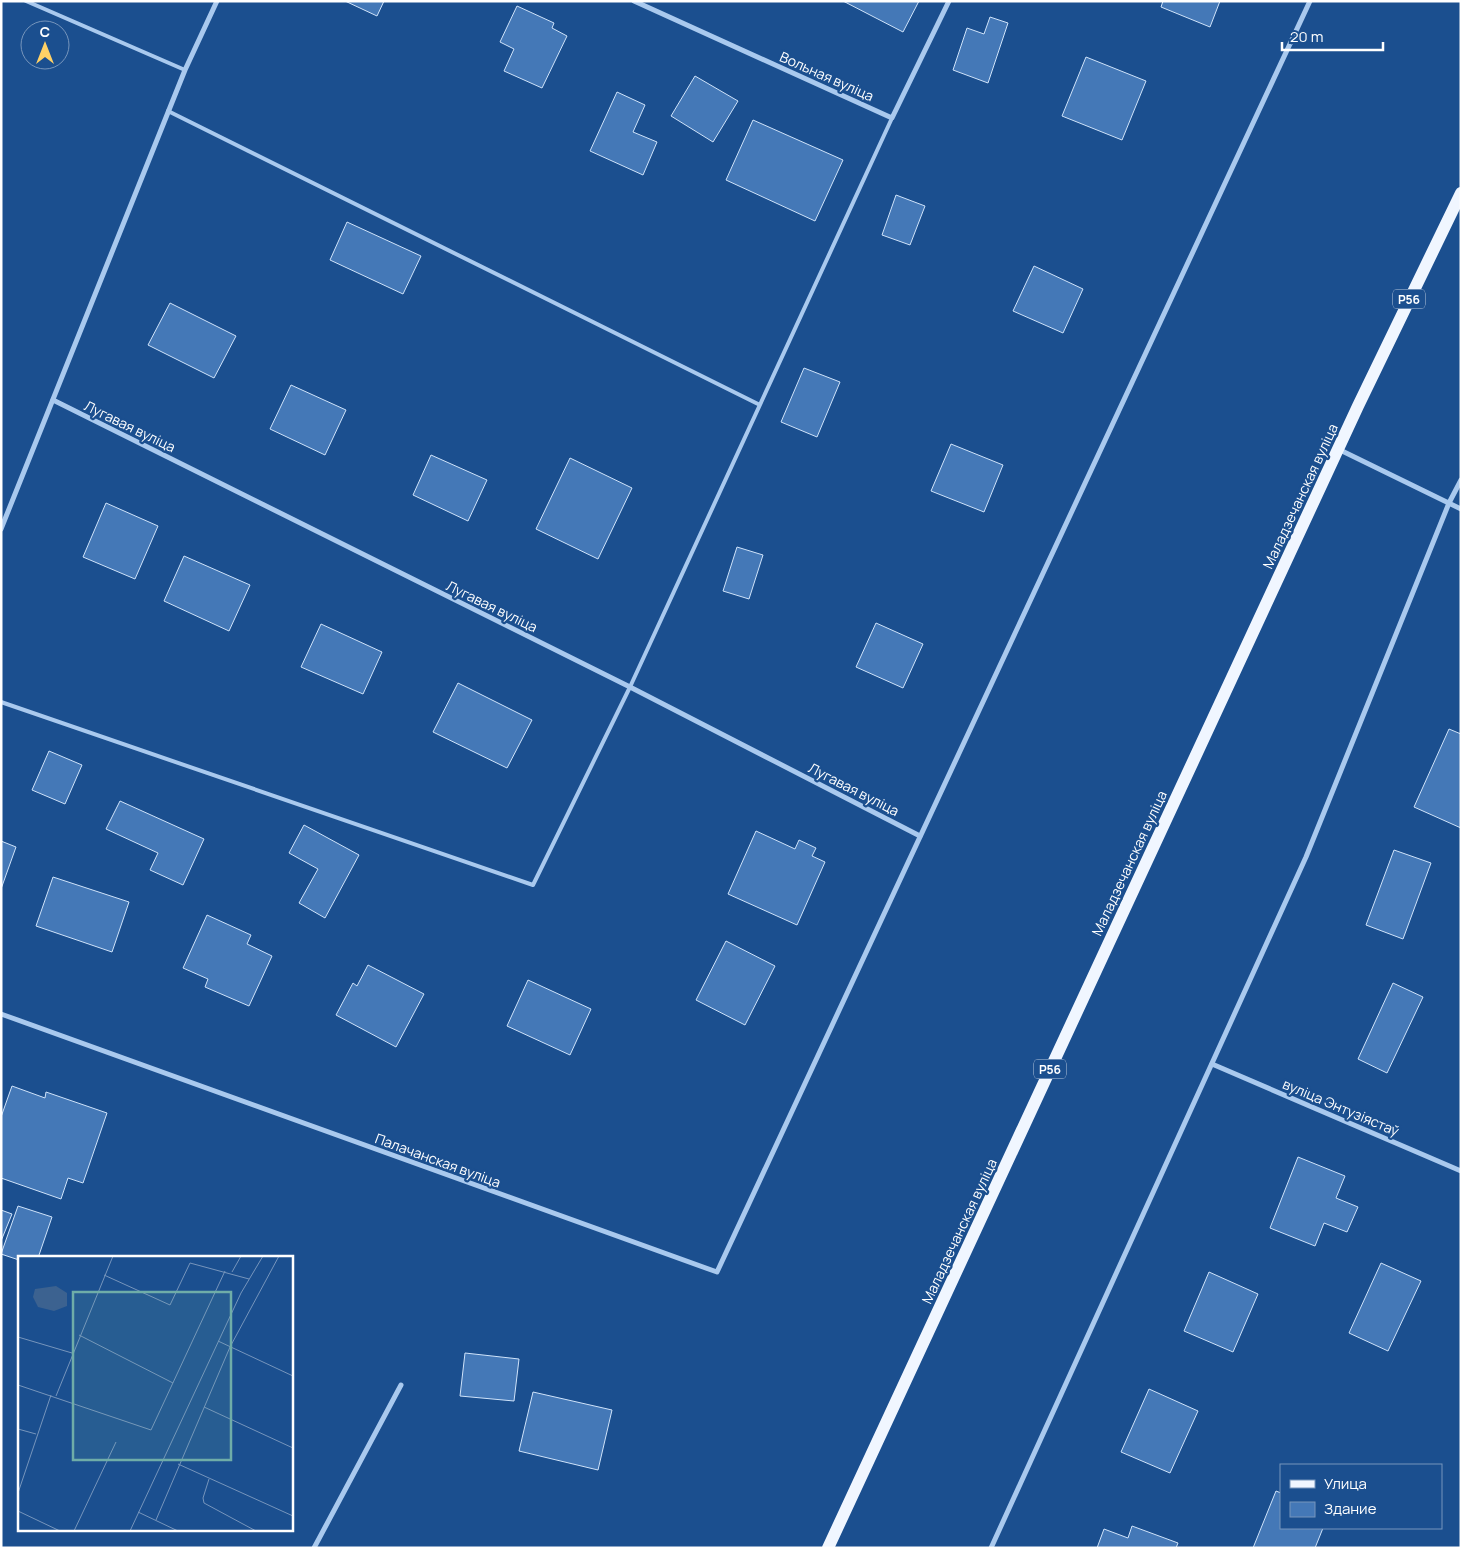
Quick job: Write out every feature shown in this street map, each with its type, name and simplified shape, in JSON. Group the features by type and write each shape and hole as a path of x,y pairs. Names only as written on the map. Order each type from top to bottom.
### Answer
{"main road":[{"name":"Маладзечанская вуліца","path":"828,1548 1338,449 1461,193"}],"street":[{"path":"1,529 168,111 217,1"},
{"name":"Вольная вуліца","path":"634,1 892,118"},
{"path":"892,118 949,1"},
{"path":"920,836 1310,1"},
{"name":"Лугавая вуліца","path":"53,400 630,687 920,836"},
{"path":"1338,449 1461,509"},
{"path":"991,1548 1306,857 1449,503 1461,480"},
{"name":"Палачанская вуліца","path":"1,1014 717,1272 920,836"},
{"name":"вуліца Энтузіястаў","path":"1212,1064 1461,1171"},
{"path":"314,1548 401,1385"}],"lane":[{"path":"26,1 185,70"},
{"path":"168,111 758,404"},
{"path":"1,702 533,885 630,687 758,404 892,118"}],"building":[{"path":"345,1 384,1 377,16"},
{"path":"843,1 919,1 903,32"},
{"path":"1163,1 1220,1 1210,27 1161,7"},
{"path":"517,6 554,23 552,28 567,36 542,88 504,71 514,49 500,42"},
{"path":"990,17 1008,23 988,83 953,70 967,28 984,34"},
{"path":"1086,57 1146,81 1122,140 1062,116"},
{"path":"695,76 738,101 713,142 671,116"},
{"path":"617,92 645,105 633,132 657,142 643,175 590,151"},
{"path":"753,120 843,160 815,221 726,180"},
{"path":"896,195 925,206 910,245 882,235"},
{"path":"347,222 421,256 403,294 330,260"},
{"path":"1034,266 1083,289 1063,333 1013,311"},
{"path":"170,303 236,336 214,378 148,345"},
{"path":"804,368 840,382 817,437 781,422"},
{"path":"291,385 346,410 325,455 270,429"},
{"path":"951,444 1003,465 984,512 931,491"},
{"path":"431,455 487,480 468,521 413,495"},
{"path":"570,458 632,488 598,559 536,529"},
{"path":"106,503 158,526 135,579 83,557"},
{"path":"737,547 763,555 749,599 723,591"},
{"path":"184,556 250,585 229,631 164,601"},
{"path":"876,623 923,644 903,688 856,667"},
{"path":"321,624 382,652 363,694 301,667"},
{"path":"458,683 532,720 507,768 433,732"},
{"path":"1449,729 1461,734 1461,828 1414,807"},
{"path":"49,751 82,765 65,804 32,790"},
{"path":"120,801 204,839 183,885 150,870 158,853 106,829"},
{"path":"304,825 359,855 325,918 299,903 318,869 289,853"},
{"path":"756,831 795,849 799,840 816,848 812,856 825,862 797,925 728,894"},
{"path":"1,841 16,847 1,889"},
{"path":"1394,850 1431,863 1403,939 1366,925"},
{"path":"53,877 129,902 112,952 36,926"},
{"path":"207,915 251,935 247,944 272,956 249,1006 205,987 208,979 183,968"},
{"path":"726,941 775,966 745,1025 696,1000"},
{"path":"368,965 424,994 396,1047 336,1015 353,983 357,986"},
{"path":"528,980 591,1009 570,1055 507,1026"},
{"path":"1393,983 1423,997 1387,1073 1358,1059"},
{"path":"12,1086 45,1098 46,1092 107,1113 83,1183 68,1178 61,1199 1,1178 1,1117"},
{"path":"1298,1157 1345,1176 1336,1198 1358,1207 1347,1232 1324,1223 1315,1246 1270,1228"},
{"path":"18,1206 52,1217 39,1256 18,1256 18,1260 1,1254"},
{"path":"1,1210 12,1214 1,1241"},
{"path":"1381,1263 1421,1281 1388,1351 1349,1333"},
{"path":"1209,1272 1258,1294 1233,1352 1184,1331"},
{"path":"465,1353 519,1359 514,1401 460,1396"},
{"path":"1149,1389 1198,1411 1170,1473 1121,1452"},
{"path":"533,1392 612,1410 598,1470 519,1451"},
{"path":"1276,1491 1280,1493 1280,1529 1323,1529 1315,1548 1253,1548"},
{"path":"1132,1526 1178,1543 1176,1548 1097,1548 1104,1529 1128,1538"}]}
